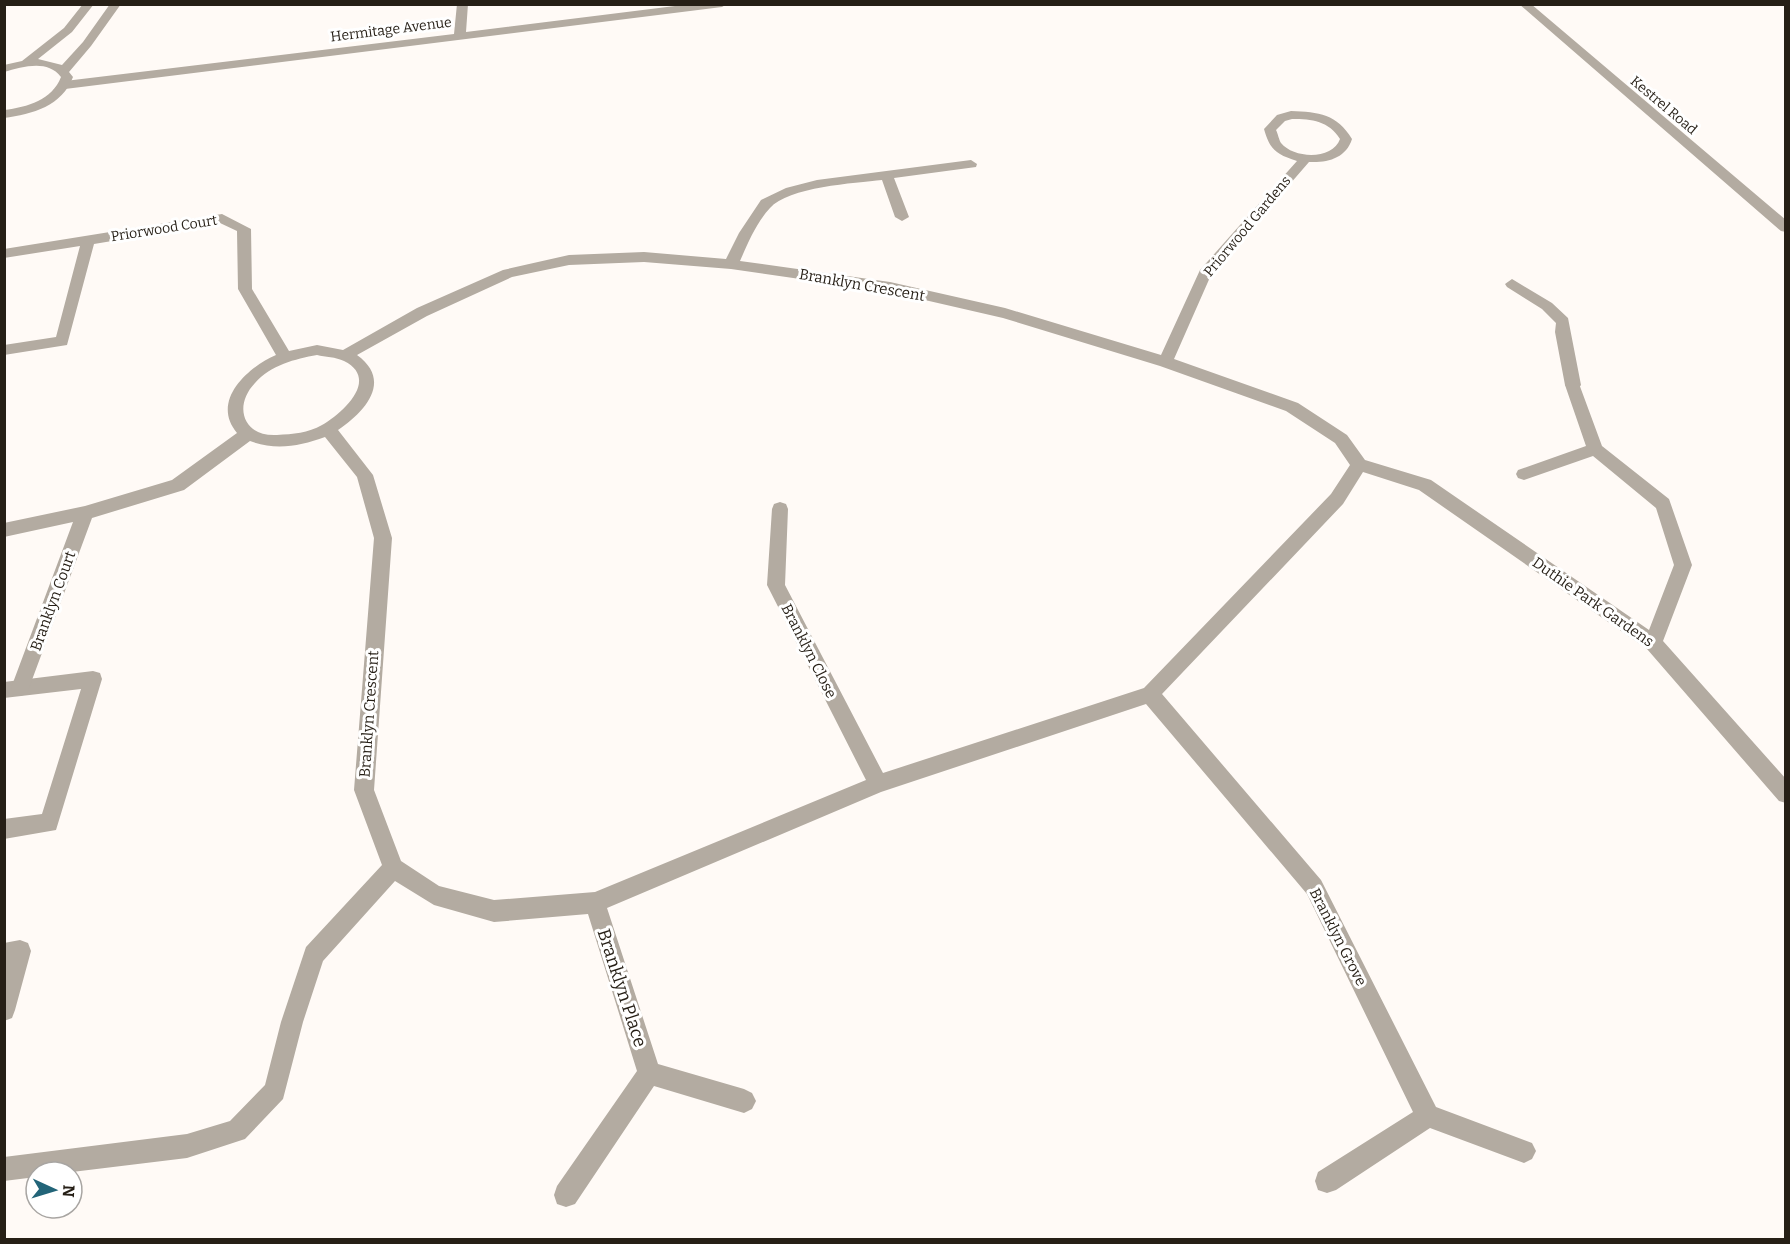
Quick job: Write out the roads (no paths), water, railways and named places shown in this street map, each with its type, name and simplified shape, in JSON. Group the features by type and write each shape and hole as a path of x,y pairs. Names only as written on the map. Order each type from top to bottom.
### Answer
{"street":[{"path":"26,63 68,30 89,4"},
{"path":"64,70 87,44 116,4"},
{"path":"460,35 463,4"},
{"name":"Hermitage Avenue","path":"65,85 722,4"},
{"name":"Kestrel Road","path":"1524,4 1785,228"},
{"path":"4,69 26,63 55,65 64,70 67,77 65,85 58,94 45,102 28,109 4,114"},
{"name":"Priorwood Gardens","path":"1165,362 1205,273 1305,159 1330,158 1345,148 1347,141 1338,126 1316,117 1292,116 1274,123 1270,129 1274,143 1282,150 1305,159"},
{"path":"731,264 746,233 766,203 791,191 817,184 971,164"},
{"path":"887,176 902,217"},
{"name":"Priorwood Court","path":"4,254 222,218 244,229 245,289 285,357"},
{"path":"4,350 62,341 88,240"},
{"name":"Branklyn Crescent","path":"347,354 422,312 508,273 569,260 644,257 731,264 890,287 970,305 1005,313 1165,362 1292,407 1341,439 1359,465"},
{"path":"1512,284 1547,306 1563,322 1562,332 1573,385 1595,449 1663,504 1683,565 1653,643"},
{"path":"317,350 347,354 359,363 366,374 367,388 360,404 348,418 329,430 307,438 285,442 265,441 248,434 238,423 234,409 238,394 249,379 265,366 285,357 317,350"},
{"name":"Branklyn Crescent","path":"329,430 365,474 382,537 364,790 393,868"},
{"path":"4,530 85,513 178,485 248,434"},
{"path":"1524,474 1595,449"},
{"path":"4,1169 186,1146 237,1131 275,1091 292,1022 314,956 393,868 434,895 494,911 595,903 878,783 1150,694 1337,499 1359,465"},
{"name":"Duthie Park Gardens","path":"1359,465 1425,485 1653,643 1785,794"},
{"name":"Branklyn Close","path":"780,509 776,585 878,783"},
{"name":"Branklyn Court","path":"12,689 85,513"},
{"path":"4,829 50,823 93,679 12,689"},
{"name":"Branklyn Grove","path":"1150,694 1314,887 1428,1116"},
{"name":"Branklyn Place","path":"595,903 649,1073"},
{"path":"4,954 20,951 4,1010"},
{"path":"566,1195 649,1073 744,1101"},
{"path":"1327,1181 1428,1116 1524,1150"}]}
